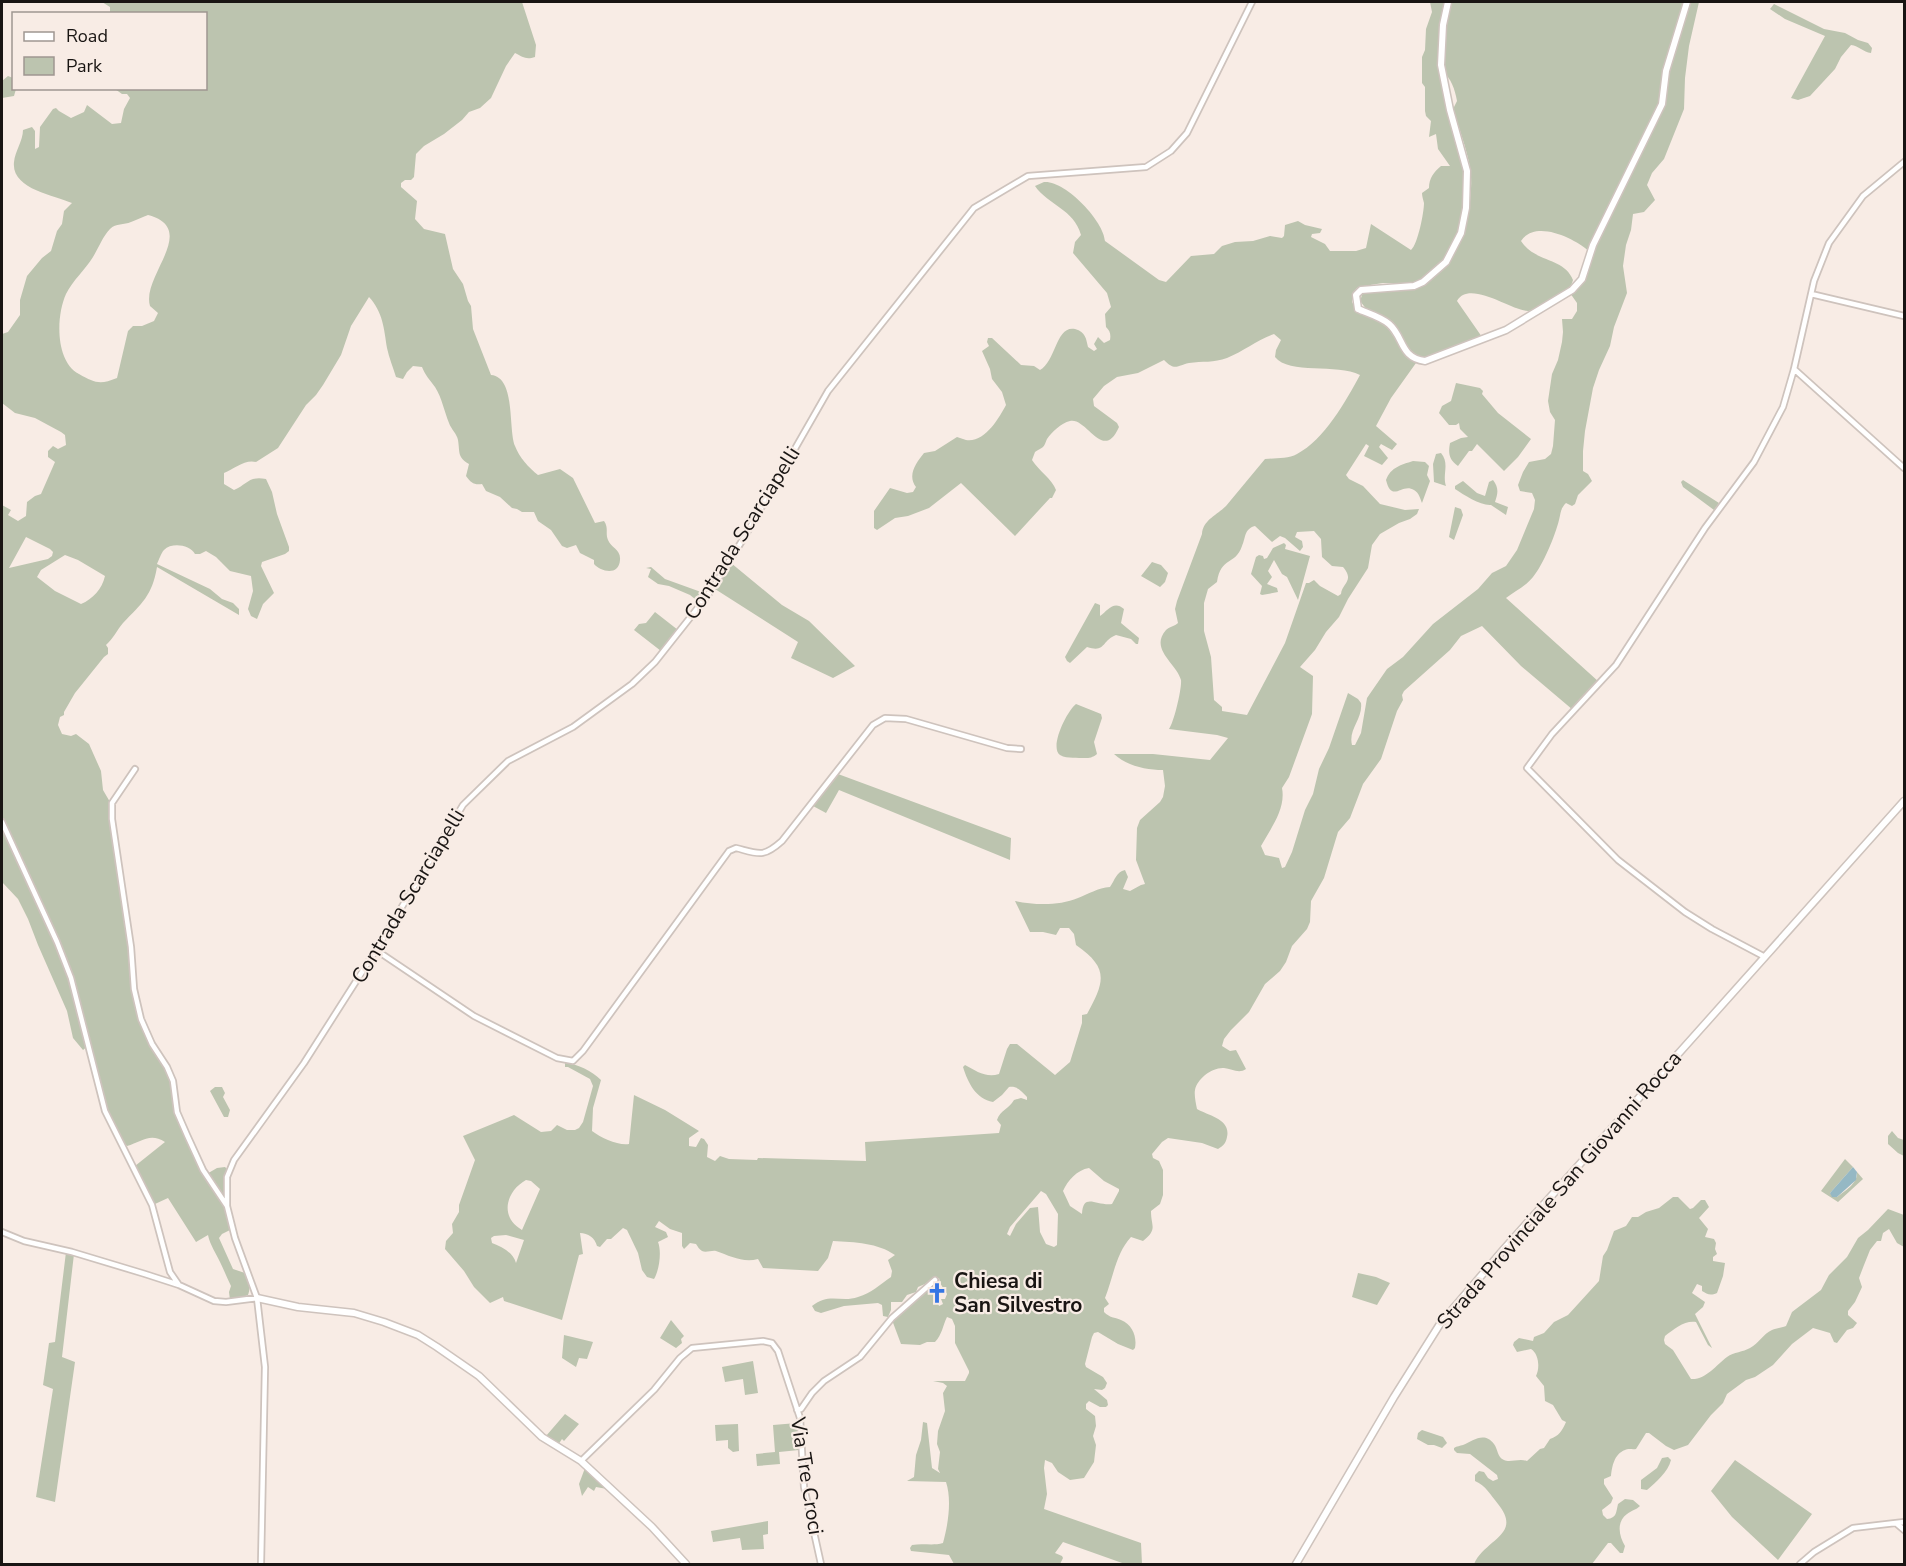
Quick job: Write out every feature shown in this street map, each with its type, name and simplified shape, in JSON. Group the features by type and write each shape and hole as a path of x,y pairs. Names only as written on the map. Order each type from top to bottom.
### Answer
{"street":[{"name":"Contrada Scarciapelli","path":"227,1206 227,1177 234,1160 304,1063 376,950 463,805 508,761 573,727 643,675 698,609 745,536 828,391 974,208 1028,176 1146,167 1171,151 1187,133 1252,2"},
{"path":"1448,2 1443,25 1441,65 1450,110 1467,171 1466,208 1461,233 1446,262 1423,282 1414,286 1368,288 1356,295 1358,309 1390,325 1408,353 1413,358 1425,361 1506,330 1572,290 1582,279 1593,245 1662,104 1666,71 1687,2"},
{"path":"1765,957 1685,912 1618,860 1527,768 1552,734 1616,665 1705,528 1754,462 1783,407 1811,294 1829,243 1863,196 1905,162"},
{"path":"1811,294 1905,316"},
{"path":"1794,369 1905,468"},
{"path":"376,950 474,1016 557,1058 573,1061 583,1051 729,851 736,848 759,854 770,852 782,841 873,725 885,718 906,719 1007,748 1021,749"},
{"path":"135,769 112,803 112,819 130,937 134,989 141,1019 173,1081 177,1112 203,1170 227,1206 235,1238 257,1298 265,1367 261,1564"},
{"name":"Strada Provinciale San Giovanni Rocca","path":"1296,1564 1440,1324 1504,1249 1905,801"},
{"path":"2,822 61,951 71,978 105,1111 152,1205 170,1272 179,1285"},
{"path":"2,1232 24,1241 72,1252 179,1285 214,1301 226,1302 257,1298 298,1308 354,1313 418,1335 478,1376 542,1437 581,1461 652,1527 686,1564"},
{"path":"797,1410 801,1409 824,1381 860,1357 892,1318 935,1280"},
{"name":"Via Tre Croci","path":"581,1461 654,1390 680,1358 692,1348 763,1341 772,1343 778,1351 800,1422 804,1487 821,1564"},
{"path":"1800,1564 1814,1552 1853,1528 1905,1522"},
{"path":"1897,1524 1905,1530"}],"green space":[{"path":"102,2 522,2 536,45 535,57 522,57 515,53 506,66 491,98 480,108 469,112 444,134 424,146 416,154 414,177 401,183 401,187 417,201 415,219 424,229 445,234 453,269 463,284 471,306 473,329 491,375 499,378 508,394 513,438 519,454 538,475 560,469 573,478 595,523 604,521 608,540 620,556 619,565 616,568 609,571 601,569 594,564 594,560 580,553 576,545 567,548 562,546 551,530 538,521 534,512 522,512 512,508 500,497 486,491 482,484 475,484 469,480 466,476 469,464 461,456 457,438 435,387 422,367 413,366 403,379 396,377 380,315 369,297 351,326 341,355 323,385 306,405 278,448 256,462 244,463 224,473 224,484 234,490 252,480 266,479 289,547 289,551 285,554 262,562 261,566 274,593 263,604 257,619 251,616 248,609 253,591 251,576 230,571 206,551 195,554 189,548 176,545 167,548 163,551 157,564 210,589 222,599 233,603 239,609 239,615 157,567 149,592 106,645 108,654 75,693 64,715 60,717 58,725 62,734 71,736 76,734 89,744 101,771 103,790 110,802 109,817 112,823 127,922 137,1009 172,1082 175,1113 205,1175 217,1168 225,1167 228,1170 223,1184 230,1230 219,1238 233,1269 245,1273 249,1287 248,1295 235,1300 230,1300 231,1286 208,1235 196,1242 168,1198 155,1204 135,1166 165,1142 150,1138 127,1146 123,1142 105,1106 89,1045 83,1050 73,1038 67,1011 28,919 18,899 2,882 2,505 11,510 8,515 18,521 26,516 27,502 41,494 55,462 48,457 48,451 53,446 58,449 66,445 65,435 61,432 35,418 15,413 2,403 2,334 8,332 20,315 20,300 27,276 51,251 57,231 62,224 64,211 72,203 26,185 15,171 15,158 23,130 32,127 35,131 35,149 39,147 40,127 53,109 56,108 71,118 84,112 87,105 112,124 121,123 124,109 130,98 127,94 116,90 207,90 207,12 110,12 110,7","holes":["148,215 163,222 169,231 169,242 149,294 150,306 158,313 154,321 142,326 133,326 128,331 117,378 102,382 79,374 65,359 60,337 60,314 66,294 90,262 110,229","26,537 50,549 53,552 52,556 48,559 9,568","65,555 105,576 96,593 81,604 55,591 37,577 41,570"]},
{"path":"1430,2 1445,2 1439,34 1439,67 1466,174 1460,229 1444,262 1424,278 1413,284 1383,283 1364,286 1357,288 1352,295 1352,302 1356,309 1363,315 1385,324 1405,353 1416,363 1391,398 1376,426 1397,444 1392,450 1381,444 1379,447 1388,458 1382,465 1364,456 1369,446 1366,444 1346,475 1363,486 1380,504 1405,510 1419,509 1417,514 1410,519 1380,534 1372,545 1368,568 1339,617 1300,667 1313,676 1312,714 1289,777 1282,788 1280,811 1261,846 1265,855 1279,858 1282,868 1285,867 1348,693 1361,703 1360,714 1351,739 1352,745 1355,745 1361,733 1367,698 1387,669 1403,657 1433,624 1478,589 1492,573 1506,566 1517,550 1534,509 1535,500 1532,493 1520,491 1518,485 1529,462 1545,459 1551,454 1553,446 1555,420 1550,412 1548,401 1552,374 1562,342 1562,319 1572,319 1577,311 1577,303 1570,293 1577,287 1590,255 1663,106 1664,86 1688,2 1699,2 1689,46 1684,109 1664,159 1652,173 1647,185 1655,200 1644,212 1633,214 1623,266 1627,293 1614,327 1610,346 1593,388 1583,451 1583,471 1592,481 1578,495 1575,504 1572,506 1566,503 1563,507 1555,534 1533,577 1506,598 1599,682 1573,710 1521,666 1482,626 1461,636 1450,650 1404,691 1403,700 1381,759 1363,784 1350,818 1338,832 1324,878 1311,901 1310,922 1307,929 1292,946 1280,971 1265,984 1249,1012 1224,1039 1222,1046 1230,1051 1236,1050 1246,1069 1238,1071 1215,1069 1202,1078 1196,1086 1197,1109 1213,1116 1226,1126 1225,1143 1218,1149 1202,1143 1168,1138 1152,1154 1153,1158 1159,1161 1163,1170 1163,1195 1160,1204 1151,1211 1153,1228 1151,1234 1143,1241 1131,1237 1126,1243 1118,1258 1105,1298 1109,1304 1104,1308 1106,1314 1125,1322 1131,1328 1135,1336 1135,1348 1133,1350 1098,1332 1094,1333 1085,1364 1086,1367 1103,1377 1107,1383 1102,1390 1094,1389 1107,1400 1108,1405 1100,1407 1089,1401 1086,1404 1086,1409 1095,1416 1094,1462 1084,1478 1070,1480 1058,1472 1052,1463 1045,1460 1044,1468 1047,1494 1044,1509 1141,1543 1142,1564 1125,1564 1063,1542 1055,1553 1063,1558 1060,1564 954,1564 949,1555 911,1551 912,1545 943,1543 948,1521 949,1497 946,1482 907,1481 914,1477 923,1422 927,1423 932,1468 940,1473 938,1469 940,1452 937,1444 938,1431 945,1411 943,1393 947,1386 933,1381 965,1381 969,1371 955,1343 955,1326 952,1319 947,1317 935,1342 920,1345 901,1344 892,1320 932,1287 939,1306 943,1304 941,1299 945,1299 947,1294 939,1278 918,1287 916,1292 907,1295 902,1302 891,1302 888,1317 883,1316 882,1305 878,1303 844,1306 821,1313 815,1311 812,1306 824,1300 852,1299 863,1295 891,1277 892,1271 888,1260 895,1255 874,1246 833,1241 828,1258 818,1271 763,1268 758,1259 742,1260 716,1251 704,1252 696,1244 690,1243 684,1249 682,1233 670,1229 659,1221 655,1227 666,1232 668,1237 658,1242 659,1261 654,1279 647,1277 642,1270 638,1253 627,1230 623,1228 600,1247 591,1236 580,1233 583,1254 579,1255 562,1320 504,1301 503,1297 490,1303 474,1287 445,1249 446,1241 453,1233 452,1224 459,1212 459,1205 475,1160 463,1136 514,1115 541,1132 551,1131 557,1125 567,1130 579,1128 583,1122 593,1086 590,1079 565,1067 565,1063 584,1068 601,1080 593,1108 592,1131 615,1143 629,1144 634,1095 665,1110 699,1131 689,1138 689,1146 696,1147 701,1138 704,1139 708,1145 707,1157 715,1161 720,1156 729,1159 757,1160 758,1158 866,1161 865,1142 999,1133 1001,1125 997,1120 1000,1114 1014,1100 1021,1098 1027,1100 1027,1097 1017,1088 1009,1087 993,1102 982,1098 967,1079 963,1067 965,1065 977,1072 999,1074 1010,1044 1017,1044 1055,1075 1070,1062 1082,1023 1082,1015 1087,1014 1098,993 1101,976 1099,968 1087,953 1076,945 1074,934 1069,928 1060,928 1056,935 1030,932 1015,901 1046,904 1071,901 1110,887 1118,874 1125,870 1128,877 1123,889 1130,891 1145,884 1136,860 1137,828 1140,820 1163,797 1165,786 1163,770 1137,766 1125,762 1114,754 1153,754 1210,760 1228,738 1169,729 1177,705 1181,680 1162,650 1162,637 1166,630 1178,623 1175,609 1177,601 1203,529 1208,521 1226,506 1265,459 1286,458 1307,448 1325,430 1341,408 1360,375 1339,370 1291,366 1282,362 1275,357 1281,340 1274,334 1222,360 1189,363 1176,367 1164,360 1138,373 1117,377 1104,386 1093,399 1094,406 1117,423 1119,427 1113,437 1107,441 1101,440 1083,425 1070,421 1057,428 1043,447 1035,452 1032,460 1052,482 1056,490 1052,498 1015,536 961,483 929,508 895,518 877,530 874,528 874,511 890,488 907,493 913,492 916,487 912,474 924,453 935,451 957,437 966,440 979,438 999,416 1006,405 1002,392 992,379 982,351 989,346 988,338 992,338 1021,365 1034,366 1040,370 1050,359 1064,332 1069,329 1081,332 1085,336 1088,347 1094,351 1097,349 1094,344 1098,337 1104,343 1110,340 1105,314 1111,307 1107,293 1073,253 1075,242 1081,235 1078,226 1067,213 1035,186 1044,182 1053,183 1072,195 1091,213 1105,241 1159,280 1166,282 1191,256 1214,254 1222,246 1235,242 1253,241 1270,236 1282,238 1285,225 1298,221 1322,229 1320,233 1312,234 1311,237 1325,244 1330,251 1356,251 1366,248 1371,224 1411,250 1422,220 1424,203 1422,193 1429,188 1431,178 1438,168 1450,166 1438,149 1436,134 1429,137 1431,121 1425,111 1422,57 1425,50 1426,29 1432,12","holes":["1255,526 1272,542 1280,536 1285,538 1300,551 1303,547 1302,541 1295,537 1297,532 1314,531 1321,539 1322,557 1332,566 1343,567 1348,579 1338,596 1314,580 1306,583 1285,643 1247,715 1222,711 1222,707 1214,700 1211,657 1204,631 1204,603 1208,589 1217,582 1225,564 1239,552 1249,529","1089,1168 1104,1181 1119,1189 1112,1204 1091,1201 1085,1203 1082,1214 1070,1206 1063,1191 1073,1176","526,1180 531,1181 540,1189 522,1230 515,1225 508,1211 510,1197","1041,1191 1046,1194 1058,1214 1057,1245 1054,1247 1046,1244 1040,1232 1038,1207 1030,1208 1016,1224 1010,1236 1007,1234 1010,1227","506,1235 524,1240 516,1263 510,1253 492,1243 491,1238"]},
{"path":"1449,2 1684,2 1661,105 1611,199 1589,251 1565,236 1545,231 1535,231 1521,241 1534,253 1563,267 1573,280 1571,286 1544,306 1528,311 1481,294 1463,295 1457,301 1482,337 1427,358 1418,357 1411,352 1392,326 1367,310 1360,301 1363,292 1413,289 1432,279 1444,267 1462,236 1467,218 1471,183 1470,167 1453,109 1457,101 1455,92 1443,71"},
{"path":"1774,4 1824,29 1845,33 1868,43 1872,48 1871,53 1851,45 1835,69 1810,96 1798,100 1791,98 1825,36 1785,19 1770,9"},
{"path":"8,76 12,78 12,90 16,90 14,96 2,98 2,81"},
{"path":"1456,383 1480,388 1483,391 1482,394 1498,413 1531,439 1504,471 1477,444 1458,466 1451,459 1450,443 1468,437 1460,429 1459,423 1449,425 1439,413 1442,406 1451,401"},
{"path":"1441,453 1445,461 1446,486 1434,482 1433,464 1436,454"},
{"path":"1413,461 1425,462 1429,466 1427,475 1430,481 1422,503 1414,490 1405,488 1391,491 1386,480 1394,469"},
{"path":"1493,480 1497,491 1495,502 1508,507 1506,515 1491,505 1478,502 1455,489 1455,486 1463,481 1477,493 1485,496 1489,482"},
{"path":"1683,480 1719,503 1714,510 1683,487 1681,482"},
{"path":"1455,507 1461,509 1463,515 1454,540 1449,537"},
{"path":"1284,543 1285,549 1310,556 1298,600 1287,577 1282,574 1274,560 1268,571 1272,577 1267,584 1277,588 1278,592 1260,594 1262,586 1251,574 1256,557 1259,555 1264,559 1267,558 1273,548"},
{"path":"1152,562 1161,565 1168,573 1165,582 1160,587 1141,576"},
{"path":"731,563 782,605 809,621 855,666 833,678 791,658 798,642 715,589"},
{"path":"651,567 665,579 701,592 705,596 700,603 690,595 658,584 648,577 651,569 646,568"},
{"path":"1095,603 1100,605 1100,616 1117,605 1124,609 1121,623 1139,638 1138,644 1131,639 1116,635 1101,647 1087,647 1070,663 1065,657"},
{"path":"655,612 678,630 661,651 634,630 639,624 646,623"},
{"path":"1076,704 1101,714 1102,718 1094,742 1097,754 1091,757 1065,757 1057,751 1060,729"},
{"path":"838,774 1011,838 1010,860 839,790 826,813 813,806"},
{"path":"215,1087 222,1087 225,1093 223,1097 230,1110 228,1117 224,1117 210,1091"},
{"path":"1892,1131 1898,1138 1904,1140 1904,1156 1888,1144 1888,1136"},
{"path":"1845,1159 1853,1167 1830,1193 1837,1197 1844,1192 1853,1183 1857,1172 1863,1179 1838,1202 1821,1191"},
{"path":"1673,1197 1678,1197 1690,1209 1701,1200 1705,1200 1709,1207 1699,1218 1708,1229 1705,1237 1714,1239 1716,1243 1717,1254 1713,1257 1713,1261 1725,1263 1717,1293 1707,1294 1702,1291 1702,1286 1697,1284 1692,1293 1705,1302 1695,1314 1712,1348 1708,1345 1696,1322 1684,1324 1665,1336 1665,1344 1673,1350 1691,1379 1706,1375 1730,1355 1750,1348 1772,1330 1786,1326 1792,1312 1821,1290 1829,1275 1847,1257 1858,1238 1888,1209 1904,1215 1904,1247 1897,1243 1889,1229 1883,1233 1881,1241 1877,1241 1870,1250 1859,1278 1862,1287 1848,1311 1848,1315 1857,1323 1853,1328 1847,1330 1837,1343 1834,1342 1830,1333 1813,1328 1792,1344 1773,1365 1727,1394 1723,1403 1688,1445 1674,1450 1646,1433 1636,1449 1626,1449 1618,1454 1611,1476 1604,1479 1604,1484 1613,1498 1611,1503 1602,1510 1603,1515 1607,1519 1613,1517 1618,1504 1625,1499 1633,1500 1640,1506 1621,1521 1620,1534 1625,1546 1623,1553 1608,1543 1592,1564 1474,1564 1504,1530 1505,1514 1485,1488 1475,1481 1475,1475 1479,1471 1484,1472 1493,1481 1498,1479 1497,1475 1470,1454 1457,1453 1454,1448 1478,1438 1486,1438 1494,1444 1500,1457 1504,1460 1527,1461 1544,1448 1550,1439 1560,1433 1566,1422 1562,1420 1553,1405 1545,1401 1544,1386 1536,1376 1538,1365 1536,1354 1531,1349 1517,1352 1513,1345 1514,1342 1519,1338 1533,1341 1534,1337 1544,1333 1554,1322 1568,1315 1599,1281 1603,1256 1614,1231 1626,1226 1632,1217 1638,1217 1659,1208"},
{"path":"66,1252 74,1254 62,1357 75,1362 55,1502 36,1497 53,1389 43,1385 49,1343 55,1342"},
{"path":"1358,1273 1390,1283 1377,1305 1352,1297"},
{"path":"671,1320 684,1336 681,1339 682,1343 676,1348 660,1338"},
{"path":"564,1335 593,1342 587,1359 579,1358 576,1367 562,1358"},
{"path":"753,1361 758,1393 745,1395 743,1379 725,1382 722,1367"},
{"path":"565,1414 579,1424 558,1445 546,1436"},
{"path":"797,1423 799,1450 779,1452 780,1464 757,1466 756,1454 775,1452 773,1425"},
{"path":"738,1424 739,1451 733,1452 728,1448 728,1440 716,1441 715,1425"},
{"path":"1422,1430 1443,1437 1447,1443 1442,1448 1428,1445 1417,1439 1418,1433"},
{"path":"1668,1457 1671,1460 1667,1469 1647,1490 1641,1489 1641,1480 1657,1468 1662,1458"},
{"path":"1735,1460 1812,1514 1778,1560 1732,1517 1711,1491"},
{"path":"585,1468 608,1488 596,1487 594,1491 588,1487 582,1496 579,1484"},
{"path":"768,1521 768,1534 763,1535 764,1549 742,1550 740,1538 713,1542 711,1531"}],"water":[{"path":"1853,1167 1857,1172 1856,1180 1837,1197 1832,1197 1830,1193"}],"place":[{"name":"Chiesa di San Silvestro","path":"937,1293"}]}
